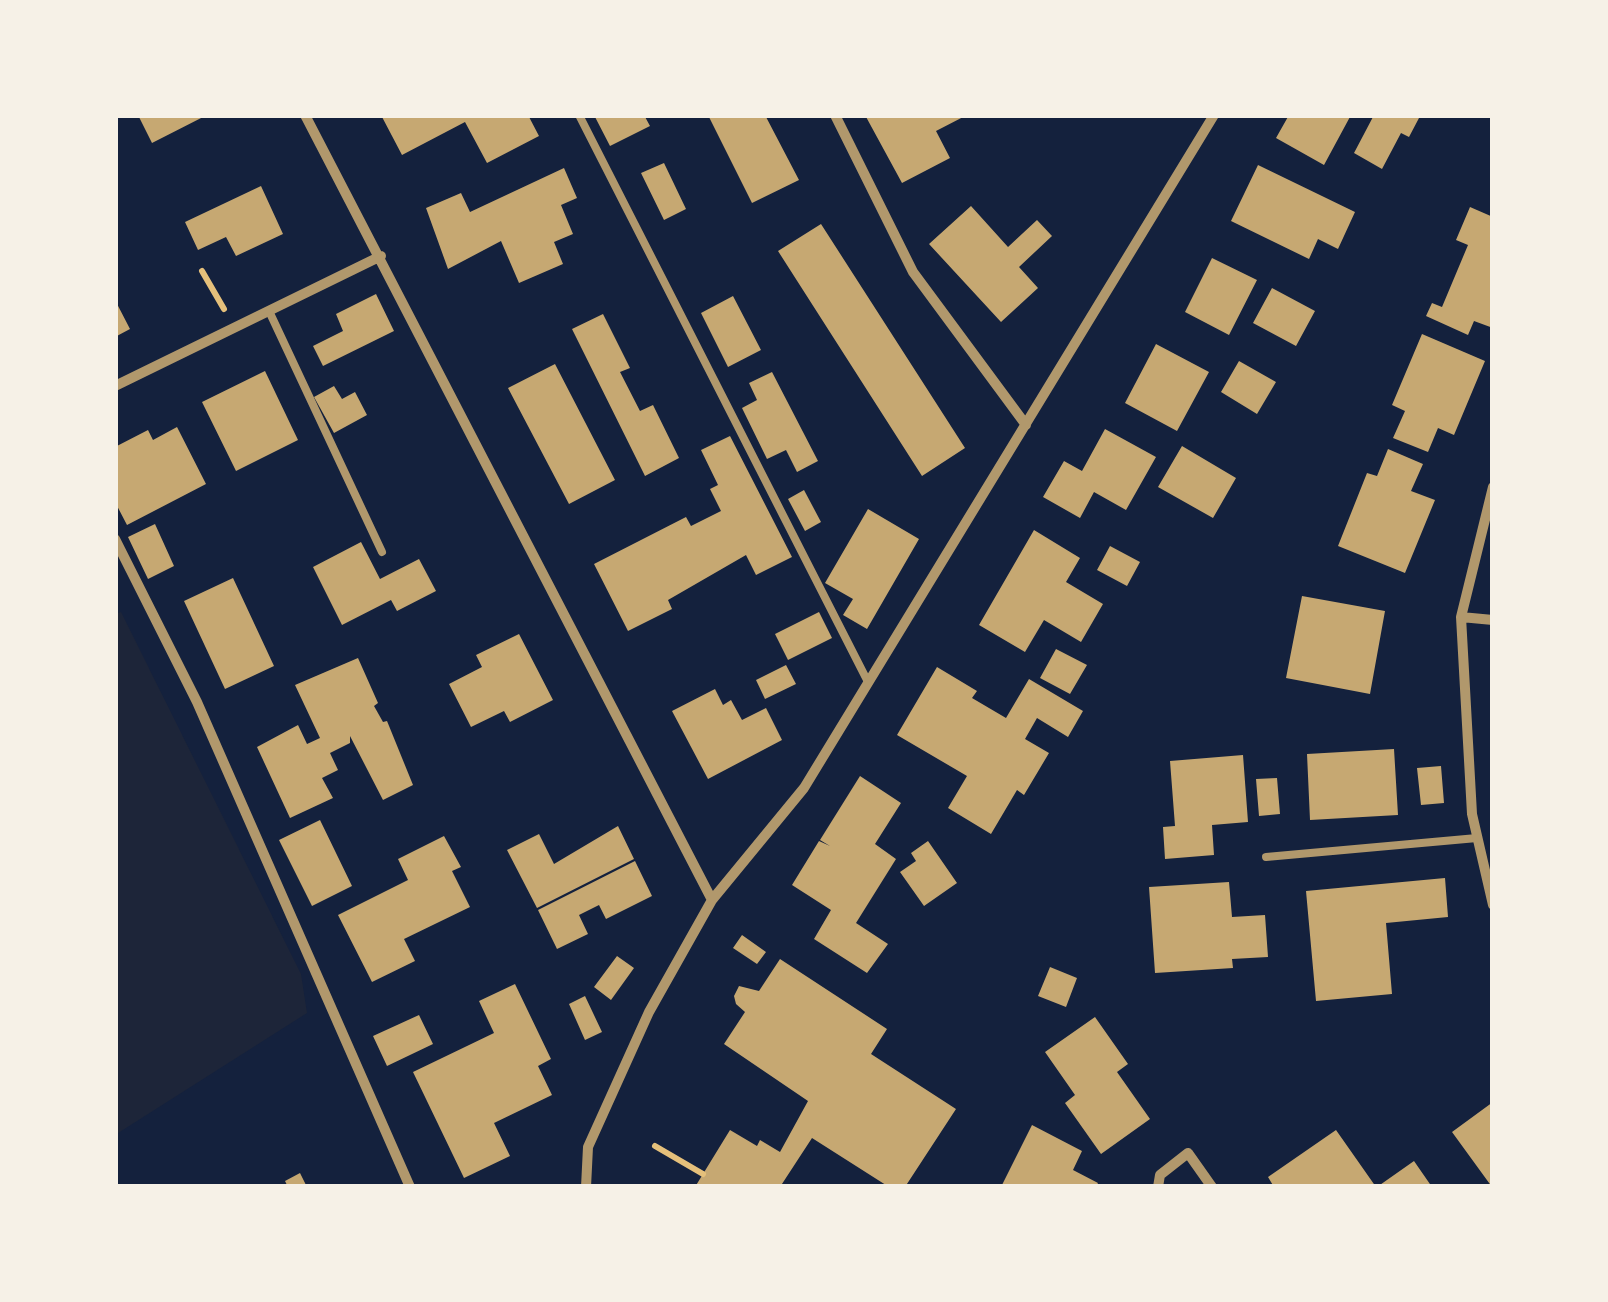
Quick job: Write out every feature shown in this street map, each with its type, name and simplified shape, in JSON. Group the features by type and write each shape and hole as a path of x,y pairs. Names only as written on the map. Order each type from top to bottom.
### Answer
{"street":[{"path":"304,115 381,256 712,900"},
{"path":"834,115 913,272 1026,425"},
{"path":"586,1187 588,1147 649,1012 712,900 804,788 1214,115"},
{"path":"115,386 381,256"},
{"path":"1493,486 1461,616 1472,814 1493,905"},
{"path":"115,539 197,702 410,1187"},
{"path":"1461,616 1493,620"},
{"path":"1158,1187 1160,1174 1188,1153 1212,1187"}],"lane":[{"path":"579,115 868,682"},
{"path":"269,311 382,552"},
{"path":"1266,857 1477,838"}],"path":[{"path":"202,272 234,327"},
{"path":"655,1146 703,1174"}],"shaded area":[{"path":"121,612 301,974 307,1013 115,1135 115,614"}],"building":[{"path":"138,115 207,115 152,143"},
{"path":"381,115 528,115 539,136 487,163 465,122 402,155"},
{"path":"594,115 644,115 650,126 610,146"},
{"path":"708,115 765,115 799,180 752,203"},
{"path":"865,115 967,115 936,131 950,158 902,183"},
{"path":"1289,115 1351,115 1324,165 1276,138"},
{"path":"1374,115 1419,118 1409,137 1401,133 1382,169 1354,153"},
{"path":"664,163 686,209 664,220 641,173"},
{"path":"1258,165 1355,212 1338,249 1318,239 1309,259 1231,221"},
{"path":"564,168 577,198 561,205 573,234 554,242 563,264 519,283 501,241 448,269 426,208 461,193 470,212"},
{"path":"261,186 283,234 236,256 226,237 198,250 185,222"},
{"path":"971,206 1008,247 1037,220 1052,236 1019,267 1038,288 1001,322 929,244"},
{"path":"1470,207 1493,217 1493,328 1474,321 1468,335 1426,316 1432,303 1442,307 1468,245 1456,240"},
{"path":"821,224 965,448 922,476 778,251"},
{"path":"1212,258 1257,280 1229,335 1185,312"},
{"path":"1272,288 1315,311 1296,346 1253,323"},
{"path":"376,294 394,331 323,366 313,346 343,331 336,314"},
{"path":"733,296 761,350 728,367 701,313"},
{"path":"115,300 130,329 115,337"},
{"path":"603,314 630,368 620,372 640,411 653,405 679,458 645,476 572,329"},
{"path":"1422,334 1485,361 1454,435 1438,428 1428,452 1393,438 1405,411 1392,405"},
{"path":"1156,344 1209,372 1177,431 1125,403"},
{"path":"1239,361 1276,382 1257,414 1221,392"},
{"path":"555,364 615,480 569,504 508,388"},
{"path":"265,371 298,440 236,471 202,402"},
{"path":"772,372 818,461 797,472 786,450 767,459 742,408 757,400 749,383"},
{"path":"334,386 342,399 355,392 367,415 334,433 314,397"},
{"path":"177,427 206,484 127,525 115,502 115,447 148,430 153,440"},
{"path":"1105,429 1156,457 1126,510 1094,492 1080,518 1043,497 1064,461 1082,471"},
{"path":"730,436 792,557 756,575 746,555 668,600 672,609 628,631 594,564 686,517 691,526 721,511 710,489 718,485 701,450"},
{"path":"1182,446 1236,478 1213,518 1158,487"},
{"path":"1388,449 1423,464 1411,491 1435,500 1405,573 1338,546 1367,473 1377,476"},
{"path":"804,490 821,522 805,531 788,499"},
{"path":"868,509 919,539 867,629 843,615 853,599 825,583"},
{"path":"155,524 174,566 148,579 128,537"},
{"path":"1034,530 1080,558 1066,582 1103,604 1081,642 1044,620 1025,652 979,625"},
{"path":"361,542 380,579 419,559 436,591 397,611 391,600 342,625 313,567"},
{"path":"1110,546 1140,562 1127,586 1097,570"},
{"path":"233,578 274,666 225,689 184,601"},
{"path":"1302,596 1385,611 1370,694 1286,678"},
{"path":"819,612 832,638 788,660 775,634"},
{"path":"519,634 553,700 510,722 504,711 471,727 449,684 482,667 476,655"},
{"path":"1056,649 1087,665 1070,694 1040,678"},
{"path":"358,658 378,703 374,706 383,722 387,721 413,785 383,800 350,736 350,743 330,753 338,770 322,778 333,798 290,818 257,747 298,725 307,744 320,738 295,685"},
{"path":"786,665 796,684 765,699 756,680"},
{"path":"937,667 977,691 972,698 1006,718 1029,679 1083,711 1068,737 1037,718 1025,739 1049,753 1024,795 1017,790 991,834 948,808 967,776 897,735"},
{"path":"715,689 723,705 731,700 742,720 766,708 782,740 708,779 672,711"},
{"path":"1394,749 1398,815 1310,820 1307,754"},
{"path":"1243,755 1248,822 1212,825 1214,855 1165,859 1163,827 1175,826 1170,761"},
{"path":"1441,766 1444,803 1421,805 1417,768"},
{"path":"860,776 901,803 875,844 896,859 856,923 888,944 867,973 814,939 831,910 792,885 819,841 830,846 820,840"},
{"path":"1277,778 1280,814 1259,816 1256,779"},
{"path":"320,820 352,886 312,906 279,840"},
{"path":"618,826 634,859 537,908 507,850 539,834 554,864"},
{"path":"444,836 461,867 452,871 470,907 404,939 415,961 372,982 338,915 408,880 398,859"},
{"path":"928,841 957,883 924,906 900,872 916,861 911,853"},
{"path":"635,861 652,896 606,919 599,905 579,915 588,934 557,949 538,910"},
{"path":"1445,878 1448,917 1386,923 1392,994 1316,1001 1306,891"},
{"path":"1229,882 1232,917 1265,915 1268,957 1232,959 1233,968 1155,973 1149,887"},
{"path":"742,935 766,952 757,964 733,948"},
{"path":"617,956 634,968 611,1000 594,987"},
{"path":"780,959 887,1029 871,1054 956,1109 905,1187 889,1187 812,1138 780,1187 695,1187 730,1130 757,1146 760,1140 780,1152 808,1101 724,1044 745,1012 734,996 739,986 759,991"},
{"path":"1050,967 1077,978 1066,1007 1038,996"},
{"path":"515,984 551,1059 538,1066 552,1095 494,1123 510,1156 464,1178 413,1072 494,1033 479,1001"},
{"path":"585,996 602,1032 585,1040 569,1004"},
{"path":"419,1015 433,1044 387,1066 373,1036"},
{"path":"1095,1017 1128,1064 1117,1072 1150,1119 1101,1154 1065,1103 1075,1095 1045,1052"},
{"path":"1493,1102 1493,1187 1492,1187 1452,1132"},
{"path":"1032,1125 1082,1151 1073,1170 1098,1183 1096,1187 1001,1187"},
{"path":"1336,1130 1376,1187 1274,1187 1268,1177"},
{"path":"1414,1161 1432,1187 1377,1187"},
{"path":"300,1173 307,1187 288,1187 285,1181"}]}
